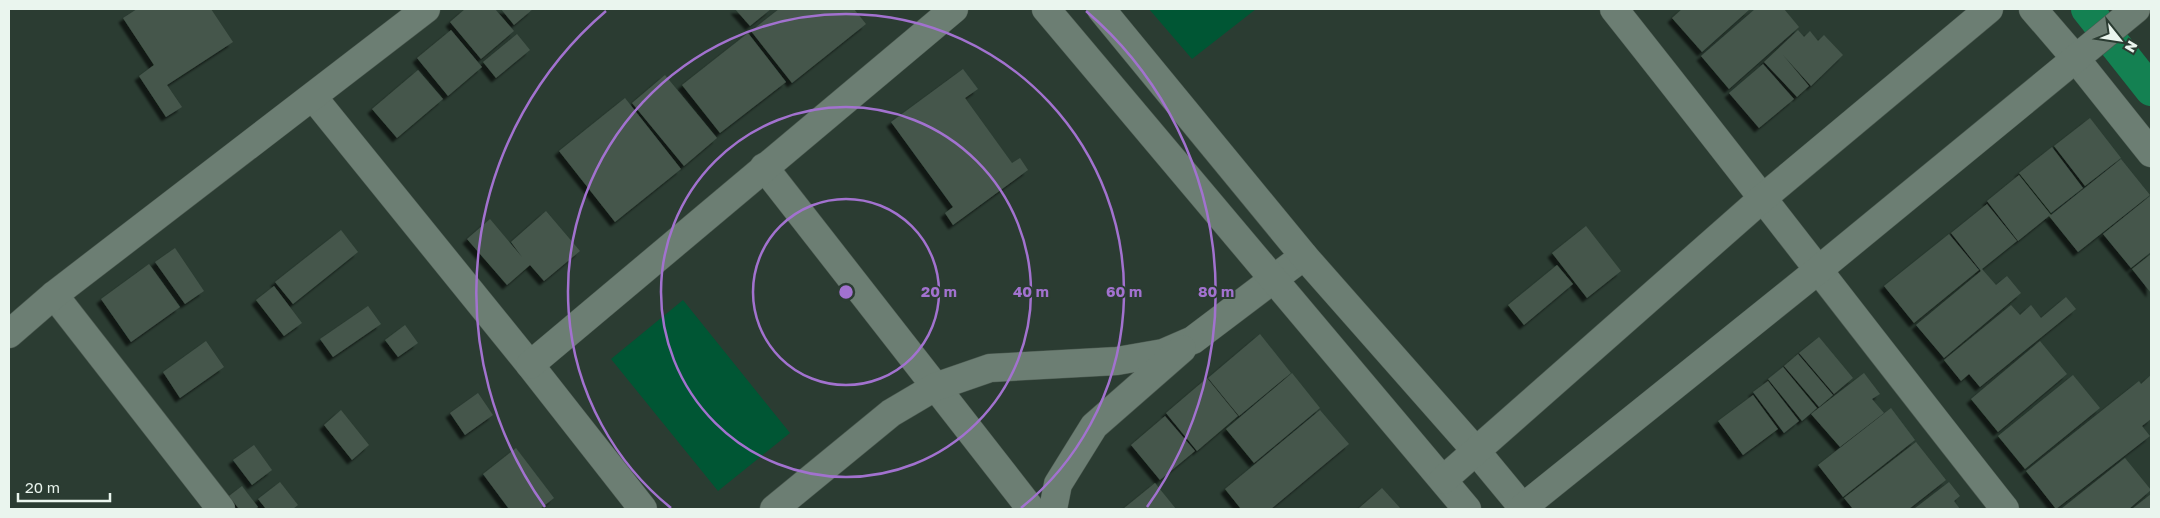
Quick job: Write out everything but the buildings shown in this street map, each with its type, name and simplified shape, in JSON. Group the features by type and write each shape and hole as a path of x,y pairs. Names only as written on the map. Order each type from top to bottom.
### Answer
{"street":[{"path":"9,334 54,295 426,9"},
{"path":"530,365 954,9"},
{"path":"1046,9 1467,509"},
{"path":"1101,9 1304,256 1476,451 1522,509 1817,271 2136,9"},
{"path":"1614,9 1764,197 1817,271 2005,509"},
{"path":"1443,480 1764,197 1989,9"},
{"path":"2033,9 2076,59 2151,153"},
{"path":"313,97 530,365 643,509"},
{"path":"764,167 1031,509"},
{"path":"1053,509 1058,484 1094,426 1193,340 1276,280 1304,256"},
{"path":"54,295 221,509"},
{"path":"774,509 891,413 934,387 990,368 1117,361 1163,353 1193,340"}],"green space":[{"path":"1149,9 1256,9 1192,59"},
{"path":"683,300 790,433 718,491 611,359"}],"waterway":[{"path":"2087,9 2151,90"}]}
